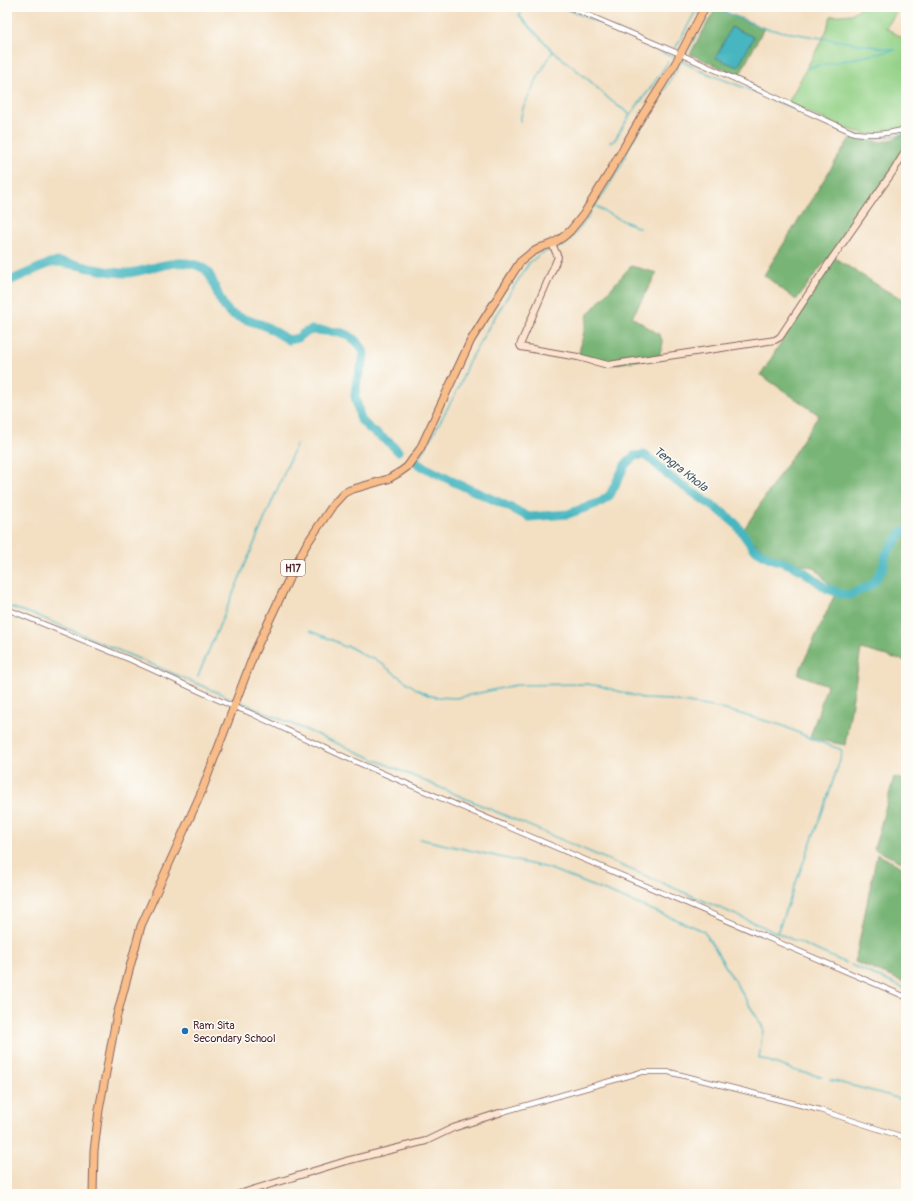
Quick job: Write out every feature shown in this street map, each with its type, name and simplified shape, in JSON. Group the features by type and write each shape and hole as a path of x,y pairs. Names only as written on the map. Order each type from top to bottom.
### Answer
{"main road":[{"name":"H17","path":"93,1194 94,1151 101,1103 116,1019 137,939 148,910 201,793 255,651 293,570 306,545 333,505 344,493 388,479 407,467 420,449 471,340 520,262 531,253 552,244 570,231 583,215 675,64 705,7"}],"street":[{"path":"569,7 680,54 854,133 872,135 906,129"},
{"path":"552,244 558,257 520,345 522,347 578,357 608,365 775,340 780,337 833,257 894,170 906,150"},
{"path":"7,609 131,660 347,758 906,997"},
{"path":"239,1194 346,1161 426,1141 453,1128 499,1113 642,1072 669,1072 820,1110 906,1138"}],"green space":[{"path":"862,7 900,7 886,28 906,40 906,128 872,135 845,129 788,103 826,32 831,16 851,14"},
{"path":"716,8 764,28 739,76 690,54"},
{"path":"906,133 906,149 861,214 796,300 764,275 852,135 881,142 894,139"},
{"path":"833,257 887,291 906,300 906,661 861,649 845,745 810,738 827,685 798,674 836,592 814,567 776,560 742,532 819,415 761,375"},
{"path":"631,266 657,273 632,317 660,335 663,343 659,357 608,365 578,357 588,314"},
{"path":"894,777 906,781 906,864 874,849"},
{"path":"877,854 906,869 906,944 902,950 906,954 906,983 855,962"}],"water":[{"path":"731,27 754,37 738,67 716,58"}],"waterway":[{"path":"524,7 519,15 553,51 630,115"},
{"path":"562,7 614,29 674,58"},
{"path":"675,49 698,7"},
{"path":"713,7 767,29 895,50 807,68"},
{"path":"557,248 564,246 567,243 586,220 593,207 600,199 622,164 628,148 663,93 709,13"},
{"path":"520,121 523,108 553,51"},
{"path":"681,61 701,71 758,93 852,135 879,137 906,133"},
{"path":"610,142 614,141 630,115 668,62"},
{"path":"595,205 610,215 639,228"},
{"path":"416,463 459,387 468,363 494,318 529,263 540,254 550,250"},
{"path":"7,282 50,263 59,262 109,272 124,273 166,264 194,264 207,271 221,301 229,312 236,316 270,328 289,340 298,338 304,333 312,330 339,332 348,335 355,340 362,348 364,354 357,379 355,396 361,420 398,451"},
{"path":"198,676 296,445"},
{"name":"Tengra Khola","path":"416,463 529,517 568,514 601,502 610,495 625,465 634,456 644,455 653,461 670,477 723,513 736,524 753,548 770,558 803,571 826,588 841,594 850,595 871,585 877,578 884,565 886,554 902,532 906,530"},
{"path":"7,606 38,616 233,699"},
{"path":"310,631 337,642 344,647 348,646 367,657 374,658 418,690 436,697 456,698 516,685 587,684 600,686 646,699 670,700 718,708 781,725 817,741 840,749 842,751 839,763 826,802 777,933"},
{"path":"241,702 846,963"},
{"path":"420,839 548,868 699,929 707,936 762,1026 763,1030 759,1058 797,1071 822,1077"},
{"path":"851,965 906,989"},
{"path":"830,1080 906,1101"}],"place":[{"name":"Ram Sita Secondary School","path":"185,1031"}]}
